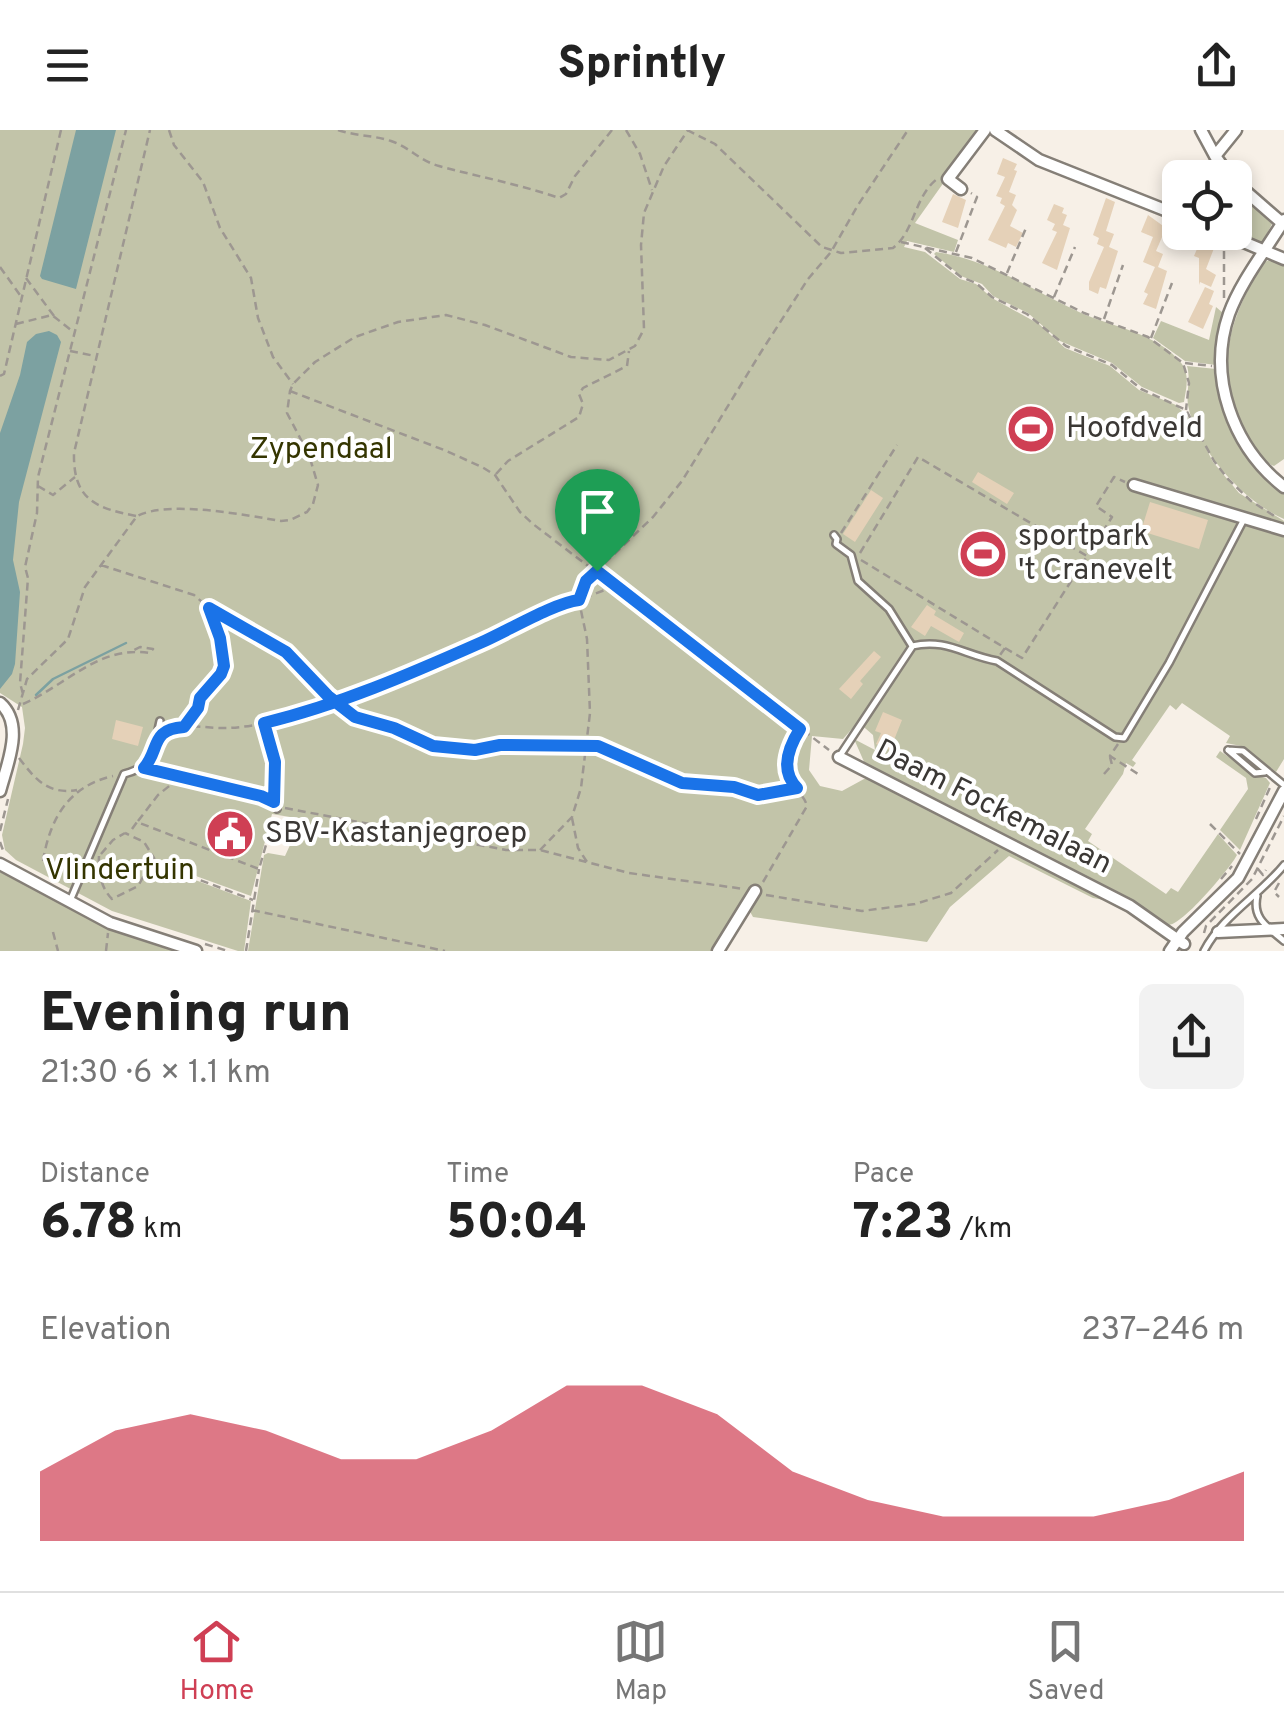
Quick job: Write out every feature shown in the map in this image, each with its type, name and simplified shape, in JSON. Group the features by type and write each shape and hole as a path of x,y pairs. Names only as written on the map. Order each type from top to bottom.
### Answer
{"street":[{"path":"961,189 948,178 985,130"},
{"path":"995,130 1039,160 1162,209"},
{"path":"1202,130 1218,160"},
{"path":"1215,156 1236,130"},
{"path":"1252,196 1283,222 1230,312 1222,366 1226,399 1238,432 1252,456 1284,487"},
{"path":"1252,247 1284,259"},
{"path":"1274,479 1284,468"},
{"path":"1134,485 1284,530"},
{"path":"0,703 11,717 12,744 0,791"},
{"name":"Daam Fockemalaan","path":"839,757 1130,906 1181,945"},
{"path":"1170,951 1181,945 1238,878 1284,788"},
{"path":"5,862 69,903 110,923 197,947"},
{"path":"718,951 756,891"},
{"path":"1218,932 1284,929"}],"lane":[{"path":"835,537 836,544 854,559 858,581 888,609 912,646 937,642 997,661 1104,730 1124,738 1244,518"},
{"name":"Daam Fockemalaan","path":"839,757 912,646"},
{"path":"69,903 124,774 150,762 160,721"},
{"path":"1265,772 1255,773 1228,750 1243,751 1258,761 1284,788"},
{"path":"144,768 261,796 276,806"},
{"path":"1204,951 1238,910 1257,896 1284,866"},
{"path":"1257,896 1258,917 1284,941"},
{"path":"1238,910 1258,917"}],"path":[{"path":"0,376 4,374 60,130"},
{"path":"24,695 20,683 28,578 25,566 37,514 37,486 50,420 126,130"},
{"path":"150,130 74,453 76,477 88,498 101,508 137,516 192,510 281,521 300,517 312,504 318,484 309,455 287,413 293,384 327,352 398,322 432,316 466,320 571,356 610,360 629,351"},
{"path":"169,130 174,145 209,193 220,228 251,278 258,318 273,357 293,384"},
{"path":"338,130 392,142 421,160 465,170 495,183 517,184 559,198 566,194 575,176 612,130"},
{"path":"626,130 640,154 652,192"},
{"path":"494,475 508,461 579,418 579,394 583,388 626,366 629,351 644,329 644,213 672,152 688,130 715,144 802,231 832,252 893,248 901,242 923,194 934,180 948,178"},
{"path":"586,862 578,848 572,817 580,788 591,689 579,600 586,581 653,517 682,481 789,308 832,252 908,130"},
{"path":"956,253 977,197 961,189"},
{"path":"1006,274 1026,228"},
{"path":"901,242 956,253 1006,274 1151,339 1184,363 1222,366"},
{"path":"1053,298 1075,247"},
{"path":"925,248 960,277 1040,323 1066,346 1112,365 1141,388 1186,410"},
{"path":"1222,250 1224,303"},
{"path":"1103,320 1123,265"},
{"path":"0,267 21,296"},
{"path":"26,277 72,333"},
{"path":"1151,339 1172,283"},
{"path":"15,324 46,315 55,317"},
{"path":"70,351 97,356"},
{"path":"1184,363 1189,383 1186,410 1214,461 1251,500 1284,520"},
{"path":"290,391 444,450 494,475 520,512 839,757"},
{"path":"835,537 897,446"},
{"path":"1087,556 918,456 854,559 1022,658 1112,517 1096,506 1114,477 1134,485"},
{"path":"37,486 52,495 76,477"},
{"path":"22,704 28,679 68,639 85,586 137,516"},
{"path":"100,564 194,595 209,608 286,652 355,717 394,728 433,746 475,750 500,745 598,746 682,783 734,787 758,795 797,788"},
{"path":"155,742 168,730 264,723 335,702 616,586"},
{"path":"184,727 224,666 220,638 209,608"},
{"path":"11,717 22,704 72,672 132,651"},
{"path":"246,951 259,869 276,806 275,762 264,723"},
{"path":"756,891 807,806 790,780 788,763 789,749 800,729"},
{"path":"1104,774 1112,765 1110,756 1116,746"},
{"path":"1110,756 1138,774"},
{"path":"18,757 47,788 60,792 124,774"},
{"path":"132,832 158,795 179,777"},
{"path":"1252,830 1274,778"},
{"path":"42,861 56,818 76,790"},
{"path":"276,806 506,850 540,850 629,873 862,910 915,904 951,893 1006,842"},
{"path":"540,850 572,817"},
{"path":"137,822 259,869"},
{"path":"1210,824 1234,848"},
{"path":"154,858 149,860 138,886 112,899 104,890 99,856 113,840 132,832 160,865 253,900"},
{"path":"0,842 5,862"},
{"path":"92,853 99,856"},
{"path":"1218,882 1240,853"},
{"path":"1258,869 1263,875 1266,870"},
{"path":"252,910 445,951"},
{"path":"106,951 110,923"},
{"path":"53,932 58,951"},
{"path":"197,947 228,951"}],"green space":[{"name":"Zypendaal","path":"0,130 981,130 915,223 958,240 954,252 907,241 904,247 925,252 960,279 976,284 992,298 1039,324 1065,348 1110,366 1139,390 1176,405 1192,421 1213,462 1239,493 1284,521 1284,759 1276,772 1241,746 1226,743 1230,736 1182,703 1176,710 1170,705 1132,760 1136,763 1133,767 1126,763 1123,774 1085,829 1092,834 1088,841 1166,894 1171,888 1178,892 1218,834 1237,855 1191,910 1166,925 1132,903 872,770 865,764 854,739 875,750 873,735 858,722 843,739 812,736 809,770 820,786 842,791 872,779 1115,902 1093,898 1009,856 950,907 927,942 753,917 748,908 714,951 248,951 264,855 285,856 302,819 272,814 251,896 160,863 158,866 251,901 244,951 238,951 112,911 16,860 5,850 2,835 25,728 22,707 0,693"},
{"path":"1252,205 1272,224 1262,243 1252,240"},
{"path":"936,252 992,268 1079,312 1161,345 1182,364 1187,383 1184,402 1142,387 1112,363 1060,341 1028,313 993,296 982,284 961,276"},
{"path":"1274,259 1284,264 1284,459 1274,466 1260,456 1244,431 1229,386 1227,365 1234,323 1242,303 1264,262"},
{"path":"1216,307 1223,313 1216,365 1185,361 1153,338 1161,321 1209,340"},
{"path":"1187,366 1216,369 1228,422 1245,455 1284,494 1284,519 1253,500 1211,456 1188,405"},
{"path":"1220,751 1270,783 1240,850 1220,830 1248,789 1246,778 1216,757"},
{"path":"0,872 113,931 183,951 0,951"}],"water":[{"path":"76,130 116,130 76,289 40,276"},
{"path":"49,331 61,342 19,502 13,560 20,592 15,664 0,689 0,433 27,342 36,334"}],"building":[{"path":"1003,158 1017,164 1009,192 1016,195 1012,205 1017,210 1010,226 1023,233 1016,247 1008,243 1006,248 988,240 1005,206 1000,203 1002,198 996,196 1005,177 997,174"},
{"path":"953,194 966,200 958,228 942,222"},
{"path":"1106,198 1115,202 1106,231 1114,234 1109,247 1118,251 1106,289 1100,287 1098,294 1089,290 1089,282 1104,247 1097,244 1099,238 1093,235"},
{"path":"1054,204 1064,208 1062,213 1067,215 1063,225 1070,228 1057,270 1042,263 1057,232 1052,230 1055,224 1047,220"},
{"path":"1148,215 1162,225 1156,251 1163,254 1158,267 1167,271 1156,309 1143,304 1155,267 1143,262 1153,237 1141,232"},
{"path":"1197,250 1213,250 1206,269 1216,275 1211,287 1200,282 1199,285 1199,258 1194,256"},
{"path":"1205,287 1214,291 1209,304 1213,306 1203,329 1188,322"},
{"path":"978,472 1014,493 1007,504 972,482"},
{"path":"871,490 883,498 855,542 843,534"},
{"path":"1150,502 1208,520 1199,549 1141,531"},
{"path":"927,605 936,611 934,615 964,633 959,642 931,626 925,636 911,627"},
{"path":"874,651 881,657 860,681 863,684 851,699 839,689"},
{"path":"883,712 902,720 890,750 876,744 881,733 875,731"},
{"path":"116,720 143,727 138,746 112,739"}],"waterway":[{"path":"36,695 53,679 126,643"}],"place":[{"name":"Hoofdveld","path":"1031,429"},
{"name":"sportpark 't Cranevelt","path":"983,554"},
{"name":"SBV-Kastanjegroep","path":"230,834"}],"route":[{"path":"597,571 586,581 579,600 394,680 335,702 305,713 264,723 275,762 274,802 144,768 150,762 155,742 168,730 184,727 198,708 200,698 221,674 224,655 209,608 286,652 328,696 335,702 355,717 405,732 433,746 475,750 500,745 598,746 682,783 734,787 758,795 797,788 790,780 788,763 789,749 800,729 597,571"}],"park label":[{"name":"Vlindertuin","path":"120,871"}]}
